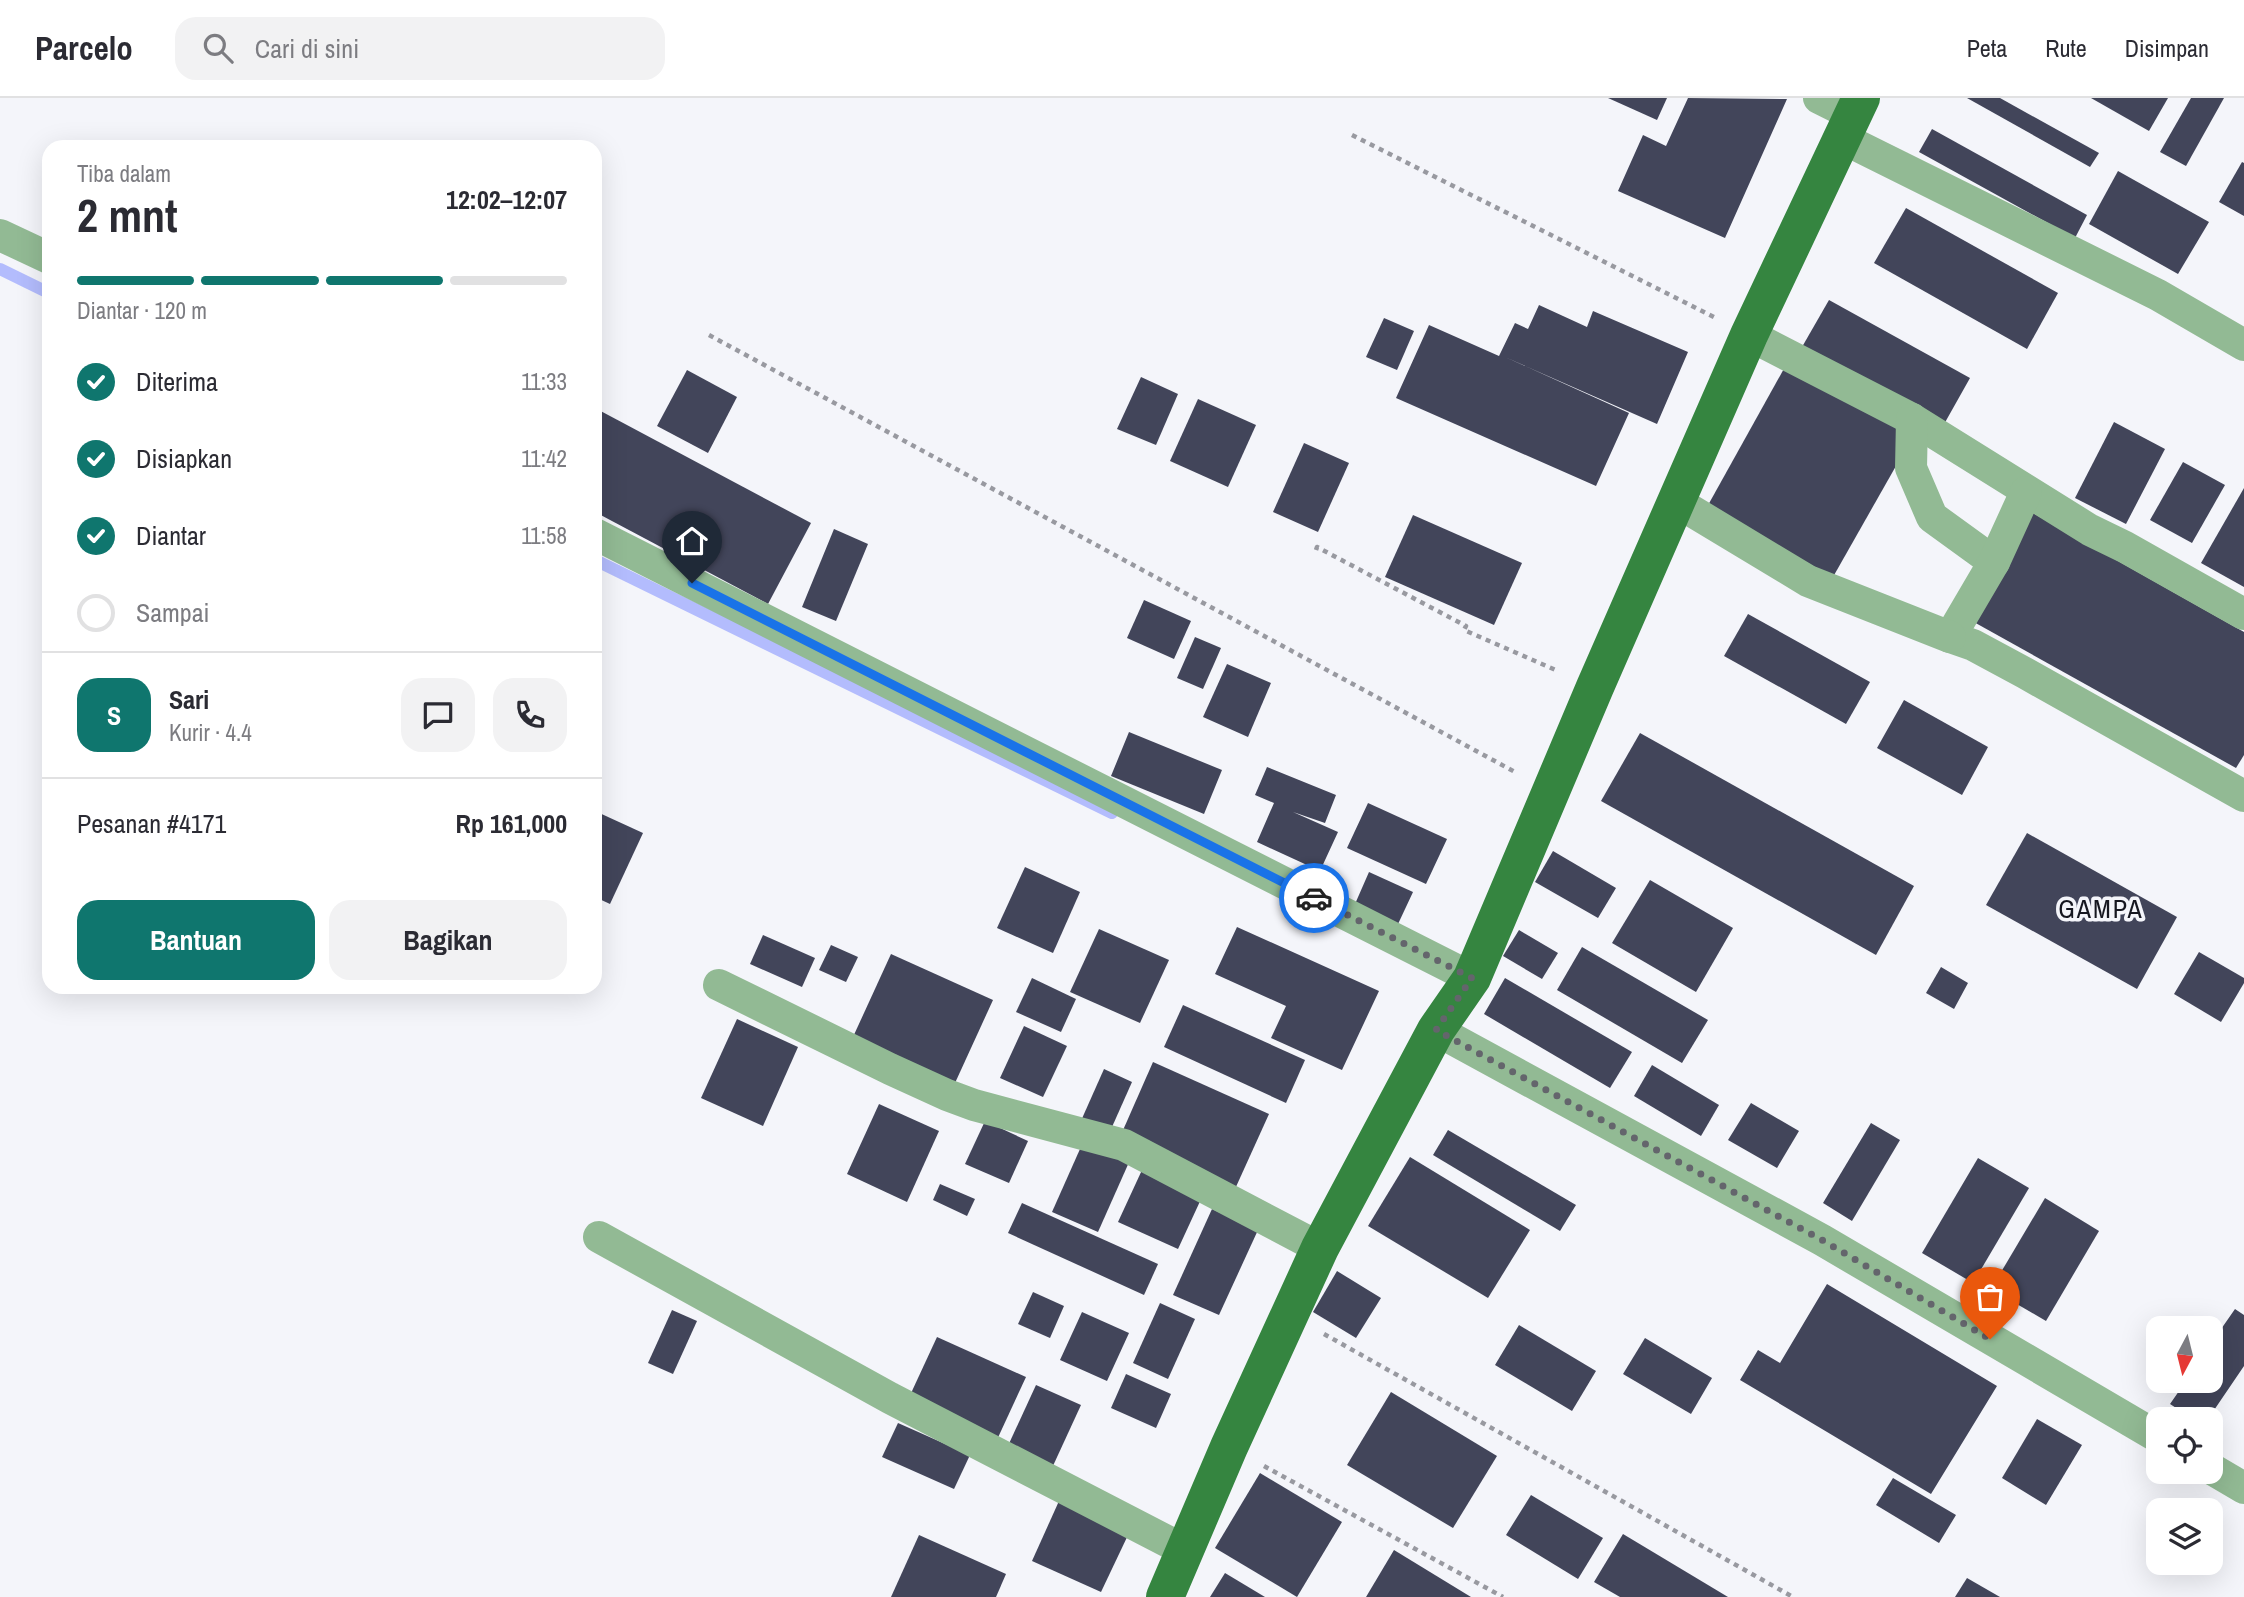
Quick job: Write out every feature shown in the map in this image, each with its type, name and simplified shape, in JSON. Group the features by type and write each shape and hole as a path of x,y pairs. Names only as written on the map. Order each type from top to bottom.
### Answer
{"main road":[{"path":"1165,1597 1229,1447 1320,1248 1436,1030 1472,978 1550,790 1749,335 1852,117"}],"street":[{"path":"1819,98 2244,345"},
{"path":"0,235 42,255"},
{"path":"1749,335 1912,419 2090,530 2244,614"},
{"path":"1912,419 1911,468 1932,517 1994,562"},
{"path":"1950,637 1994,562 2026,492"},
{"path":"1677,502 1808,581 1973,645 2244,796"},
{"path":"602,538 1472,978"},
{"path":"719,985 947,1095 974,1105 1124,1145 1320,1248"},
{"path":"1436,1030 1822,1240 2146,1430"},
{"path":"599,1237 890,1398 1186,1551"},
{"path":"2223,1476 2244,1488"}],"path":[{"path":"1352,135 1749,335"},
{"path":"709,335 1550,790"},
{"path":"1316,550 1317,547 1466,626 1464,630 1595,687"},
{"path":"1289,1315 1793,1597"},
{"path":"1229,1447 1503,1597"}],"building":[{"path":"1608,98 1667,98 1657,120"},
{"path":"1688,98 1787,99 1725,238 1618,191 1643,135 1666,146"},
{"path":"1967,98 2000,98 2099,153 2090,167"},
{"path":"2091,98 2168,98 2149,131"},
{"path":"2191,98 2224,98 2186,166 2160,152"},
{"path":"1932,129 2087,215 2075,238 1919,152"},
{"path":"2242,162 2244,163 2244,216 2219,202"},
{"path":"2118,171 2209,222 2178,274 2089,224"},
{"path":"1906,208 2058,293 2027,349 1874,263"},
{"path":"1829,300 1970,378 1943,426 1802,347"},
{"path":"1539,305 1587,327 1593,311 1688,352 1657,424 1505,357 1629,413 1596,486 1396,398 1429,325 1499,356 1515,323 1528,329"},
{"path":"1384,318 1414,331 1397,370 1366,357"},
{"path":"1786,365 1913,436 1833,577 1707,507"},
{"path":"687,370 737,397 708,453 657,426"},
{"path":"1141,377 1178,394 1156,445 1117,429"},
{"path":"1198,399 1256,425 1228,487 1170,461"},
{"path":"602,412 811,523 768,604 602,516"},
{"path":"2114,422 2165,449 2126,524 2075,498"},
{"path":"1304,443 1349,463 1318,532 1273,512"},
{"path":"2183,462 2225,485 2192,543 2150,520"},
{"path":"2244,488 2244,587 2201,563"},
{"path":"2033,513 2244,632 2244,755 2236,768 1972,621"},
{"path":"1413,515 1522,563 1494,625 1385,577"},
{"path":"834,529 868,544 836,621 802,607"},
{"path":"1144,600 1191,621 1174,659 1127,638"},
{"path":"1748,614 1870,682 1846,724 1724,656"},
{"path":"1195,637 1221,648 1203,689 1177,678"},
{"path":"1227,664 1271,683 1248,737 1203,717"},
{"path":"1904,700 1988,747 1962,795 1877,748"},
{"path":"1129,732 1222,770 1204,814 1111,776"},
{"path":"1640,733 1914,886 1876,955 1601,801"},
{"path":"1267,767 1336,795 1325,823 1293,812 1338,832 1320,871 1257,842 1274,803 1255,795"},
{"path":"1368,803 1447,839 1426,884 1347,848"},
{"path":"602,814 643,833 610,904 602,900"},
{"path":"2027,833 2177,917 2137,989 1986,905"},
{"path":"1553,851 1616,888 1598,918 1535,882"},
{"path":"1025,867 1080,892 1053,953 997,928"},
{"path":"1369,872 1413,892 1398,924 1355,904"},
{"path":"1650,880 1733,928 1696,992 1612,943"},
{"path":"1237,927 1379,991 1342,1070 1271,1038 1286,1006 1215,974"},
{"path":"1099,929 1169,960 1140,1023 1070,992"},
{"path":"1519,930 1558,953 1542,979 1503,956"},
{"path":"763,935 815,958 802,987 750,964"},
{"path":"831,945 858,957 846,982 819,970"},
{"path":"1582,947 1708,1020 1682,1063 1557,990"},
{"path":"2199,952 2244,978 2244,983 2221,1022 2174,994"},
{"path":"891,954 993,1000 955,1083 853,1037"},
{"path":"1941,967 1968,983 1954,1009 1926,993"},
{"path":"1032,978 1076,999 1061,1032 1016,1012"},
{"path":"1505,978 1632,1052 1610,1088 1484,1014"},
{"path":"1183,1005 1305,1060 1286,1103 1164,1047"},
{"path":"737,1019 798,1047 763,1126 701,1098"},
{"path":"1024,1026 1067,1046 1043,1097 1000,1078"},
{"path":"1153,1062 1269,1114 1235,1189 1120,1137"},
{"path":"1652,1065 1719,1105 1701,1136 1634,1096"},
{"path":"1104,1069 1132,1082 1108,1136 1080,1123"},
{"path":"1751,1103 1799,1131 1777,1168 1728,1140"},
{"path":"879,1104 939,1131 907,1202 847,1174"},
{"path":"985,1121 1028,1141 1009,1183 965,1164"},
{"path":"1871,1123 1900,1140 1852,1221 1823,1203"},
{"path":"1448,1130 1576,1205 1560,1231 1433,1155"},
{"path":"1084,1140 1130,1160 1098,1232 1052,1212"},
{"path":"1410,1157 1530,1230 1488,1298 1368,1226"},
{"path":"1978,1158 2029,1188 1973,1283 1922,1253"},
{"path":"1142,1170 1202,1197 1178,1249 1118,1222"},
{"path":"940,1184 975,1199 967,1216 933,1200"},
{"path":"2045,1198 2099,1231 2046,1321 1991,1289"},
{"path":"1022,1203 1158,1264 1144,1295 1008,1233"},
{"path":"1212,1209 1258,1230 1219,1315 1173,1295"},
{"path":"1337,1271 1381,1298 1356,1338 1313,1312"},
{"path":"1827,1284 1997,1386 1931,1494 1740,1380 1758,1350 1780,1363"},
{"path":"1033,1292 1064,1306 1050,1338 1018,1324"},
{"path":"1160,1303 1195,1319 1168,1379 1133,1363"},
{"path":"2235,1309 2244,1315 2244,1366 2216,1407 2175,1407 2170,1404 2178,1393 2223,1393 2223,1326"},
{"path":"672,1310 697,1321 673,1374 648,1363"},
{"path":"1082,1312 1129,1333 1107,1381 1060,1360"},
{"path":"1519,1325 1596,1371 1572,1411 1495,1365"},
{"path":"937,1337 1026,1377 995,1444 906,1404"},
{"path":"1645,1338 1712,1378 1691,1414 1623,1374"},
{"path":"1126,1374 1171,1394 1156,1428 1111,1408"},
{"path":"1036,1385 1081,1405 1052,1468 1007,1448"},
{"path":"1391,1392 1497,1456 1453,1528 1347,1465"},
{"path":"2037,1419 2082,1445 2046,1505 2002,1478"},
{"path":"898,1423 970,1455 954,1489 882,1457"},
{"path":"1260,1473 1342,1522 1297,1597 1215,1548"},
{"path":"1893,1478 1956,1515 1939,1543 1876,1505"},
{"path":"1531,1495 1603,1538 1578,1579 1506,1535"},
{"path":"1059,1501 1129,1533 1101,1592 1032,1561"},
{"path":"1623,1534 1728,1597 1620,1597 1594,1582"},
{"path":"919,1535 1006,1574 996,1597 891,1597"},
{"path":"1394,1550 1471,1597 1366,1597"},
{"path":"1225,1573 1265,1597 1210,1597"},
{"path":"1967,1578 2000,1597 1955,1597"}],"waterway":[{"path":"0,269 42,290"},
{"path":"602,563 1112,813"}],"way so far":[{"path":"1314,898 1472,978 1436,1030 1822,1240 1990,1339"}],"district":[{"name":"GAMPA","path":"2101,909"}],"route":[{"path":"692,583 1314,898"}]}
